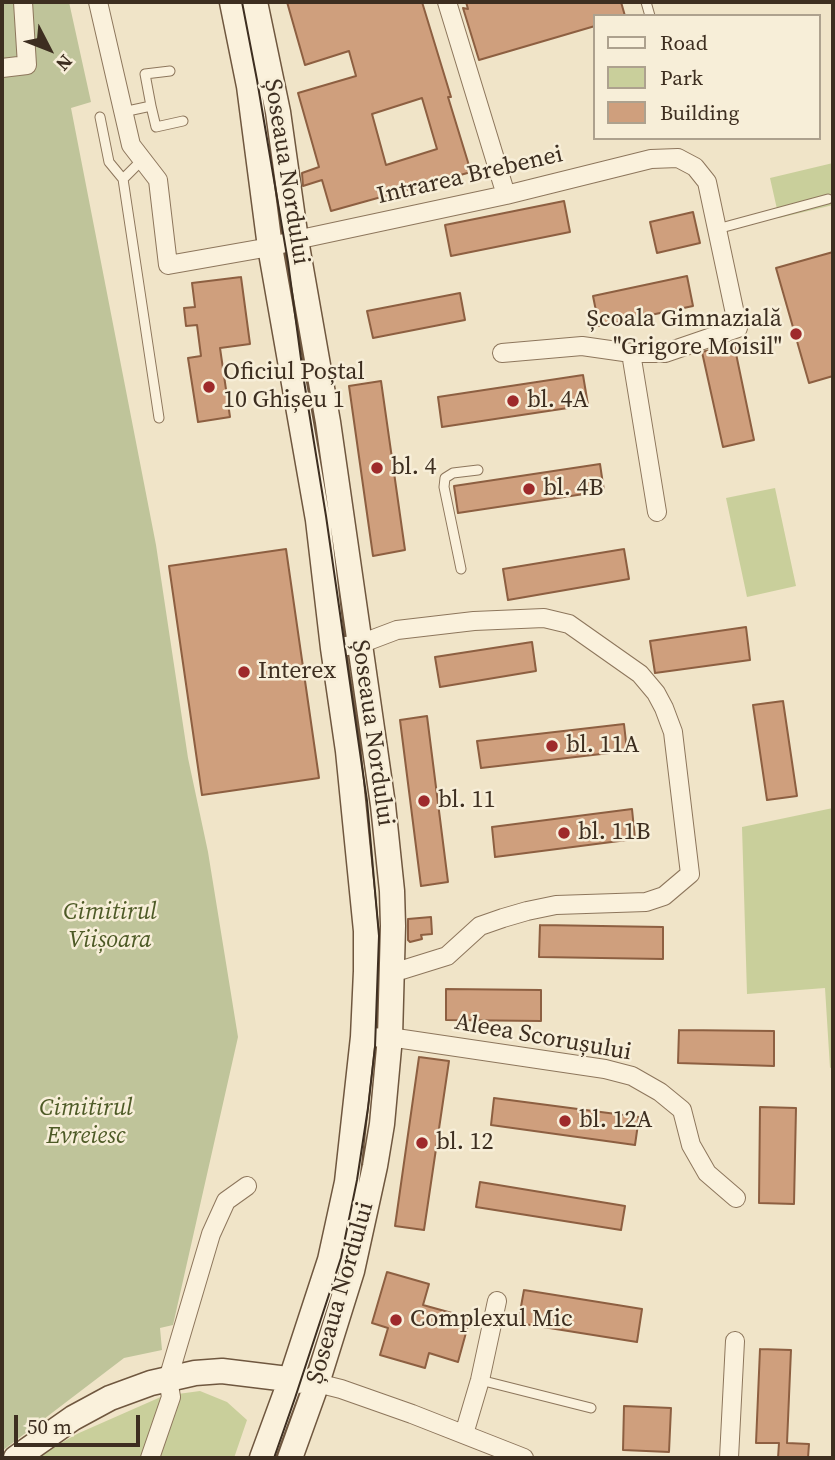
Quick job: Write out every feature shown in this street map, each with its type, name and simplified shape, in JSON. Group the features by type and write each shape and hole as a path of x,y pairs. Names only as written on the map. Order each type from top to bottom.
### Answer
{"main road":[{"name":"Șoseaua Nordului","path":"232,2 249,86 270,247 318,520 348,751 366,931 363,1037 347,1182 330,1260 262,1458"},
{"name":"Șoseaua Nordului","path":"255,2 278,112 296,240 328,422 383,805 393,926 390,1037 382,1124 364,1218 352,1271 290,1458"},
{"path":"16,1458 73,1418 110,1398 151,1383 195,1373 222,1371 317,1383"}],"street":[{"path":"2,68 27,65 23,2"},
{"path":"98,2 131,145 142,160"},
{"path":"447,2 506,195"},
{"name":"Intrarea Brebenei","path":"142,160 158,180 168,265 270,247 506,195 651,159 678,159 695,167 707,182 738,328 665,353 631,353"},
{"path":"502,353 582,346 631,353 656,512"},
{"path":"333,648 360,643 397,630 474,621 544,618 569,624 640,674 656,693 673,732 690,874 664,896 646,902 556,905 480,926 447,956 402,970 393,970"},
{"name":"Aleea Scorușului","path":"363,1037 390,1037 605,1069 632,1076 660,1092 682,1110 691,1145 707,1173 736,1198"},
{"path":"150,1458 171,1397 168,1379 211,1234 226,1201 247,1186"},
{"path":"464,1434 480,1380 497,1301"},
{"path":"729,1458 735,1341"},
{"path":"317,1383 376,1401 524,1458"}],"lane":[{"path":"170,72 145,74 156,127 183,121"},
{"path":"123,112 152,106"},
{"path":"100,117 109,162 123,179 159,418"},
{"path":"123,179 142,160"},
{"path":"717,229 828,199"},
{"path":"461,569 444,486 445,478 478,470"},
{"path":"480,1380 591,1408"}],"green space":[{"name":"Cimitirul Viișoara","path":"2,2 69,2 91,102 71,108 156,545 188,758 208,852 238,1037 173,1325 160,1328 162,1350 124,1358 2,1451"},
{"path":"833,163 833,205 779,218 770,178"},
{"path":"775,488 796,586 747,597 726,498"},
{"path":"833,808 833,1067 830,1068 825,988 747,994 742,827"},
{"path":"200,1391 227,1402 247,1420 234,1458 37,1458 79,1433 163,1396"}],"building":[{"path":"287,2 422,2 471,172 331,211 322,180 303,186 302,173 319,167 298,93 356,76 349,51 305,65","holes":["422,98 437,149 386,165 372,114"]},
{"path":"466,2 621,2 624,14 594,14 594,26 479,60 463,8 468,9"},
{"path":"564,201 570,232 451,256 445,225"},
{"path":"693,212 700,243 657,253 650,222"},
{"path":"833,252 833,376 809,383 776,268"},
{"path":"687,276 693,306 599,326 593,296"},
{"path":"241,277 250,344 220,348 230,417 198,422 188,358 201,356 197,325 186,326 184,308 195,307 192,283"},
{"path":"460,293 465,320 373,338 367,311"},
{"path":"734,344 754,440 723,447 702,352"},
{"name":"bl. 4A","path":"583,375 588,405 442,427 438,397"},
{"name":"bl. 4","path":"381,381 405,550 373,556 349,386"},
{"name":"bl. 4B","path":"600,464 604,491 458,513 454,486"},
{"name":"Interex","path":"286,549 319,778 202,795 169,566"},
{"path":"624,549 629,579 508,600 503,569"},
{"path":"746,627 750,660 655,673 650,641"},
{"path":"532,642 536,671 440,687 435,657"},
{"path":"783,701 797,796 767,800 753,705"},
{"name":"bl. 11","path":"427,716 448,882 421,886 400,720"},
{"name":"bl. 11A","path":"624,724 627,751 481,768 477,741"},
{"name":"bl. 11B","path":"632,809 635,839 495,857 492,827"},
{"path":"431,917 432,934 421,935 422,939 410,942 408,919"},
{"path":"540,925 663,927 663,959 539,957"},
{"path":"446,989 541,990 541,1021 446,1020"},
{"path":"679,1030 774,1031 774,1066 678,1063"},
{"name":"bl. 12","path":"419,1057 449,1061 424,1230 395,1226"},
{"name":"bl. 12A","path":"494,1098 639,1117 635,1145 491,1125"},
{"path":"760,1107 796,1108 794,1204 759,1203"},
{"path":"480,1182 625,1206 621,1230 476,1207"},
{"name":"Complexul Mic","path":"387,1272 429,1284 423,1305 470,1318 458,1362 429,1353 425,1368 380,1355 388,1328 372,1323"},
{"path":"524,1290 642,1309 637,1342 518,1323"},
{"path":"760,1349 791,1350 787,1443 809,1444 808,1458 778,1458 779,1443 756,1443"},
{"path":"624,1406 671,1408 669,1452 623,1450"}],"tram line":[{"path":"242,2 288,262 326,516 367,801 379,936 375,1047 357,1180 341,1258 274,1458"}],"place":[{"name":"Școala Gimnazială \"Grigore Moisil\"","path":"796,334"},
{"name":"Oficiul Poștal 10 Ghișeu 1","path":"209,387"},
{"name":"bl. 4A","path":"513,401"},
{"name":"bl. 4","path":"377,468"},
{"name":"bl. 4B","path":"529,489"},
{"name":"Interex","path":"244,672"},
{"name":"bl. 11A","path":"552,746"},
{"name":"bl. 11","path":"424,801"},
{"name":"bl. 11B","path":"564,833"},
{"name":"bl. 12A","path":"565,1121"},
{"name":"bl. 12","path":"422,1143"},
{"name":"Complexul Mic","path":"396,1320"}],"park label":[{"name":"Cimitirul Evreiesc","path":"86,1123"}]}
